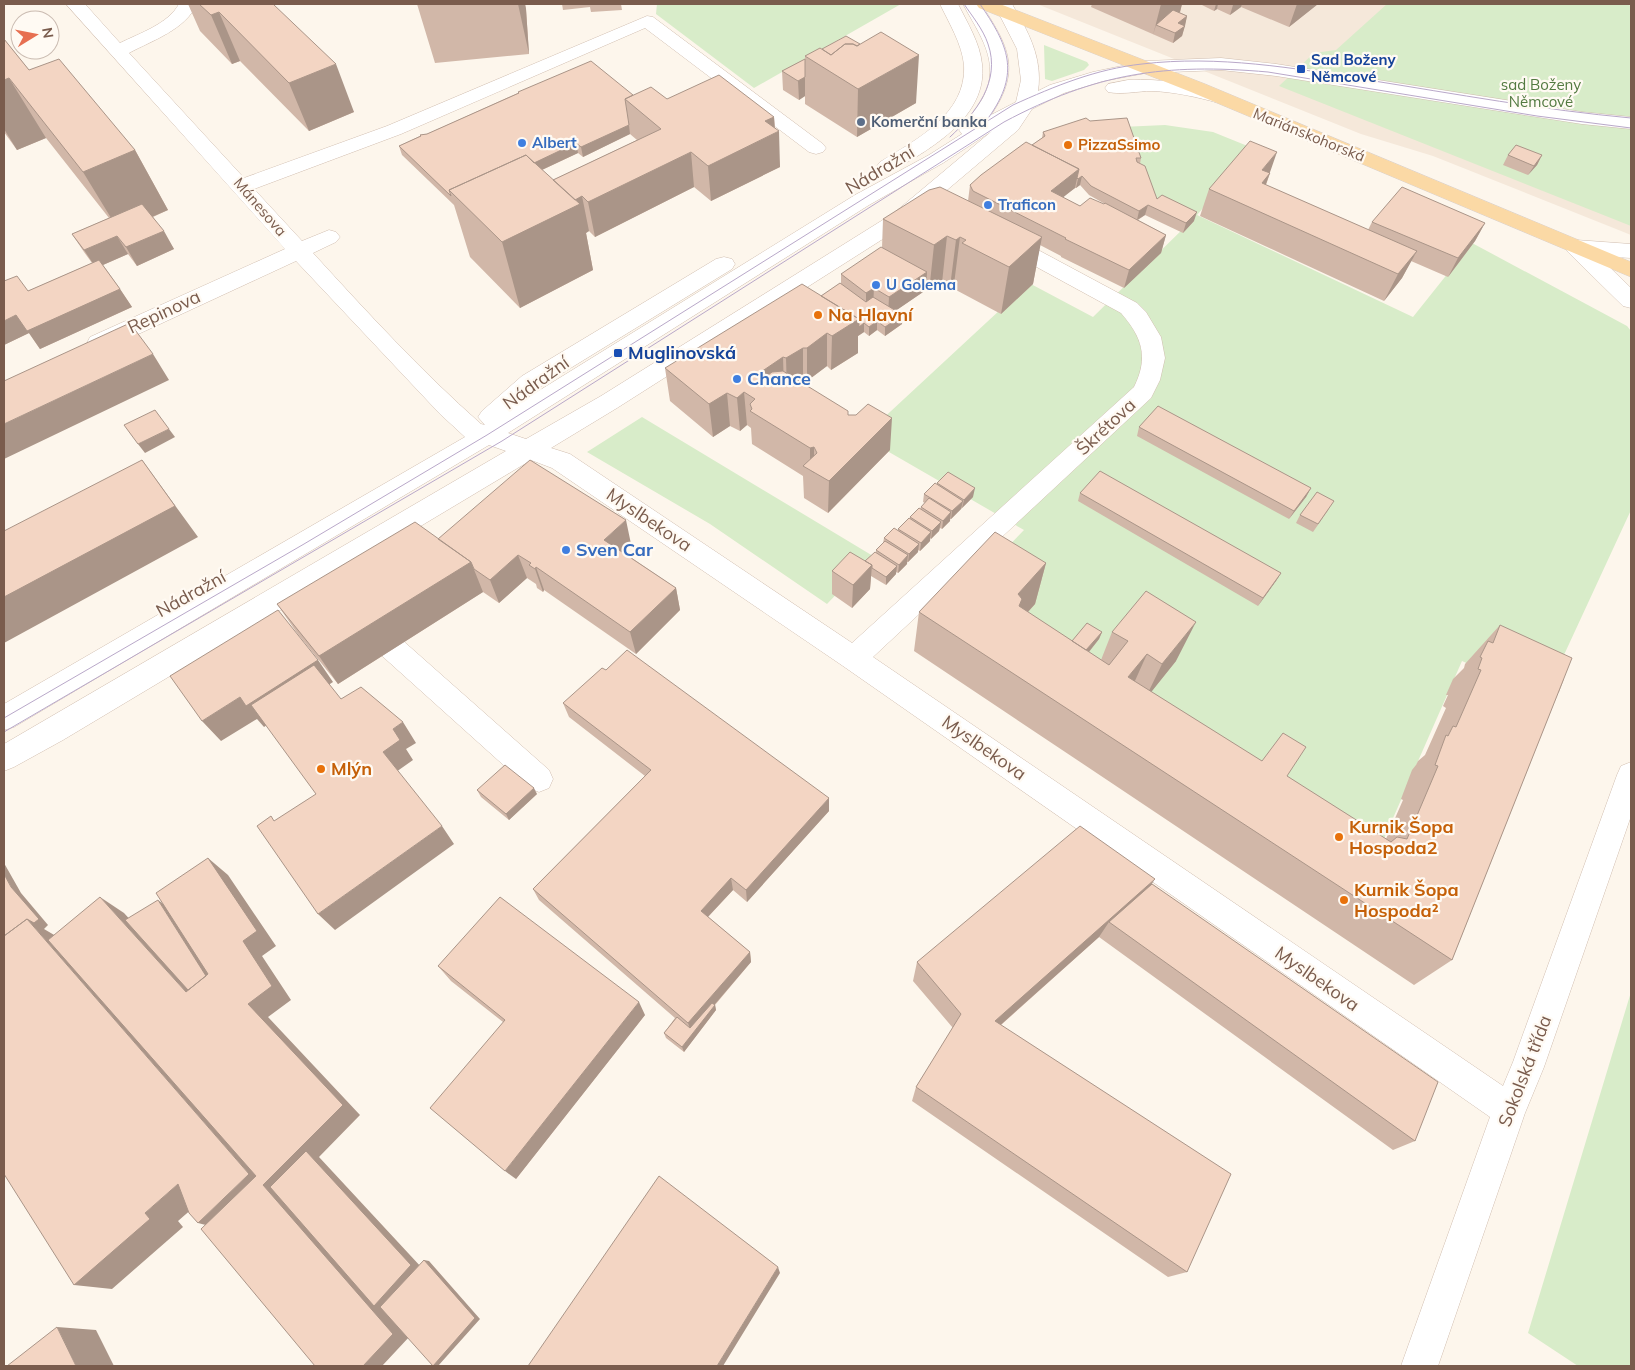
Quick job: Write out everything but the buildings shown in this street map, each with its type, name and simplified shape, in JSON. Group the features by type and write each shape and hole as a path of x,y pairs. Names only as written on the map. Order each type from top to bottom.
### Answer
{"main road":[{"name":"Mariánskohorská","path":"985,4 1006,8 1631,270"}],"street":[{"name":"Mánesova","path":"75,4 242,186 298,251 448,408"},
{"name":"Nádražní","path":"4,698 298,534 487,435 530,382 916,148 956,115 969,92 973,72 970,52 949,4"},
{"path":"4,718 304,544 898,190 968,132 985,113 997,86 1000,59 997,48 991,34 972,4"},
{"path":"4,758 329,580 530,450 901,218 1018,118 1026,103 1030,92 1031,67 1023,43 1006,8"},
{"path":"118,50 159,30 185,9"},
{"path":"242,186 394,130 647,22 816,148"},
{"path":"936,159 955,145 1026,103 1080,82 1146,67 1194,63 1247,66 1582,118 1631,123"},
{"path":"1000,134 1078,99 1119,87 1164,86 1219,97"},
{"name":"Škrétova","path":"854,658 1143,392 1151,378 1155,363 1150,336 1144,324 1129,308 982,229"},
{"name":"Repinova","path":"75,353 328,236"},
{"path":"1576,247 1631,252"},
{"path":"1576,247 1631,301"},
{"name":"Myslbekova","path":"448,408 487,435 561,461 854,658 1509,1110"},
{"path":"4,732 487,435"},
{"path":"391,647 540,779"},
{"name":"Sokolská třída","path":"1420,1366 1509,1110 1528,1067 1631,775"}],"shaded area":[{"name":"sad Boženy Němcové","path":"1037,4 1631,4 1631,235 1433,156 1361,134"}],"green space":[{"path":"657,4 901,4 754,88 656,14"},
{"name":"sad Boženy Němcové","path":"1387,4 1626,4 1631,6 1631,226 1279,86 1314,53 1336,50"},
{"path":"1044,45 1087,62 1089,65 1084,70 1052,81 1045,79"},
{"path":"1165,125 1213,132 1255,149 1197,215 1413,317 1472,243 1627,326 1631,331 1631,510 1557,670 1535,694 1462,661 1372,866 1159,742 1126,630 1092,670 1090,701 983,572 1024,530 863,437 1029,283 1093,317 1188,224 1151,209 1121,127"},
{"path":"642,417 873,556 827,604 710,524 587,452"},
{"path":"1631,992 1631,1366 1578,1366 1528,1333"}],"tram line":[{"path":"950,137 977,107 989,83 991,71 991,58 986,38 964,4"},
{"path":"980,4 998,33 1007,59 1008,72 1005,86 999,101 989,117"},
{"path":"4,718 304,544 487,435 1013,105 1060,85 1092,74 1125,66 1170,62 1227,62 1312,71 1532,106 1631,118"},
{"path":"4,732 502,441 1004,122 1070,92 1101,82 1163,71 1196,69 1268,72 1537,116 1631,128"}],"place":[{"name":"Sad Boženy Němcové","path":"1301,69"},
{"name":"Komerční banka","path":"861,122"},
{"name":"Albert","path":"522,143"},
{"name":"PizzaSsimo","path":"1068,145"},
{"name":"Traficon","path":"988,205"},
{"name":"U Golema","path":"876,285"},
{"name":"Na Hlavní","path":"818,315"},
{"name":"Muglinovská","path":"618,353"},
{"name":"Chance","path":"737,379"},
{"name":"Sven Car","path":"566,550"},
{"name":"Mlýn","path":"321,769"},
{"name":"Kurnik Šopa Hospoda2","path":"1339,837"},
{"name":"Kurnik Šopa Hospoda²","path":"1344,900"}]}
